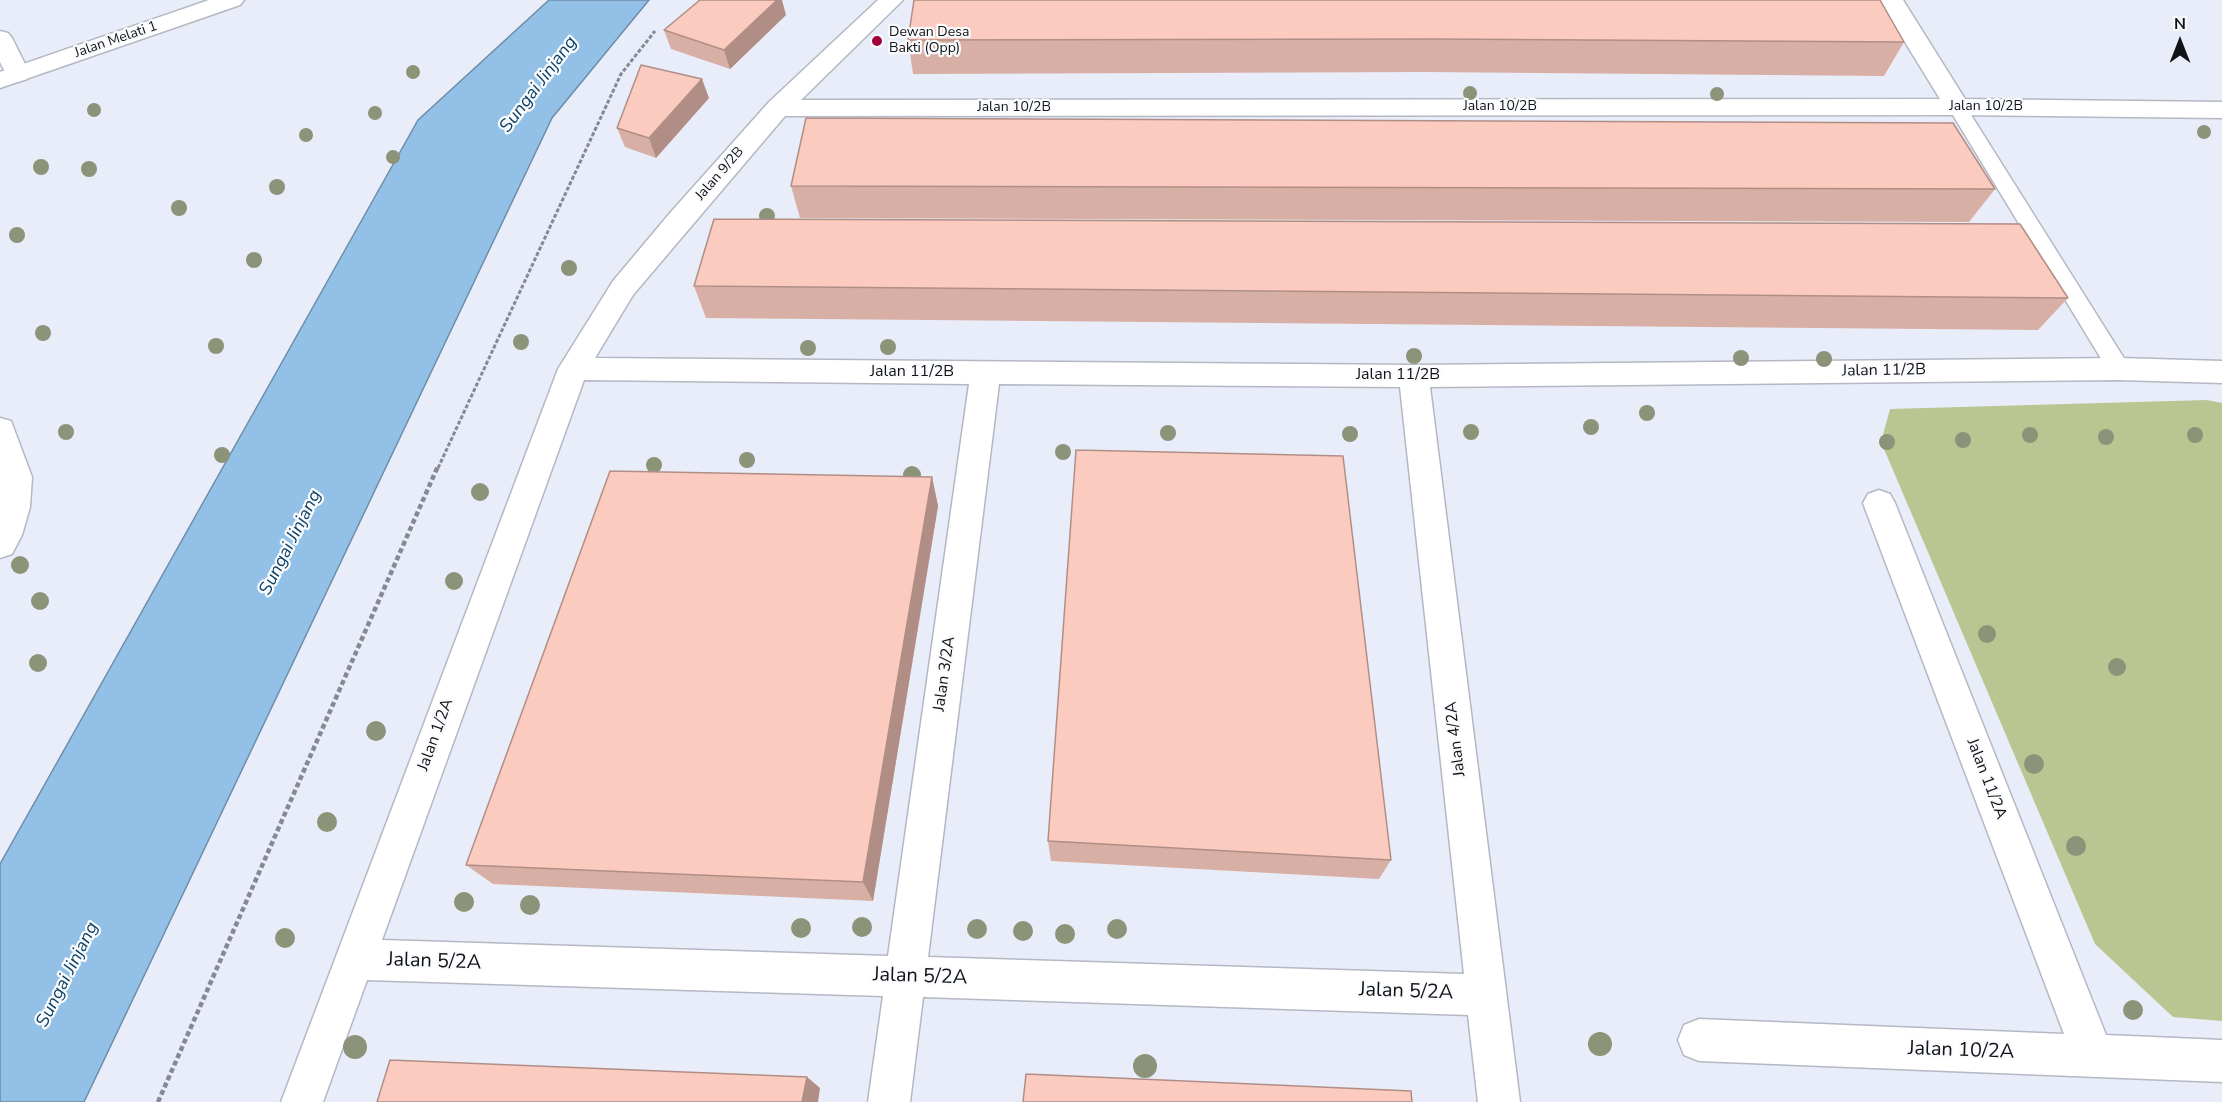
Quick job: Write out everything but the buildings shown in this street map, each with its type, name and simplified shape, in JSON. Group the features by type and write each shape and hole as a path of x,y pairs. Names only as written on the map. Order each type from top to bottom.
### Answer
{"street":[{"name":"Jalan Melati 1","path":"9,77 232,0"},
{"name":"Jalan 9/2B","path":"573,369 623,288 778,108 891,0"},
{"path":"1891,0 1957,107"},
{"path":"0,38 9,77"},
{"name":"Jalan 10/2B","path":"778,108 1957,107 2222,110"},
{"name":"Jalan 11/2B","path":"573,369 1414,376 2119,369 2222,372"},
{"name":"Jalan 1/2A","path":"302,1102 573,369"},
{"name":"Jalan 3/2A","path":"889,1102 986,372"},
{"name":"Jalan 4/2A","path":"1414,376 1499,1102"},
{"path":"0,430 16,477 14,507 6,535 0,544"},
{"name":"Jalan 11/2A","path":"1879,503 2093,1056"},
{"name":"Jalan 5/2A","path":"354,959 1486,995"},
{"name":"Jalan 10/2A","path":"1699,1040 2222,1061"}],"lane":[{"path":"1957,107 2119,369"}],"path":[{"path":"158,1102 463,410 621,74 655,31"}],"green space":[{"path":"2207,400 2222,403 2222,1021 2173,1017 2095,944 1881,442 1890,409"}],"water":[{"name":"Sungai Jinjang","path":"549,0 649,0 552,118 84,1102 0,1102 0,864 418,120"}],"place":[{"name":"Dewan Desa Bakti (Opp)","path":"877,41"}]}
